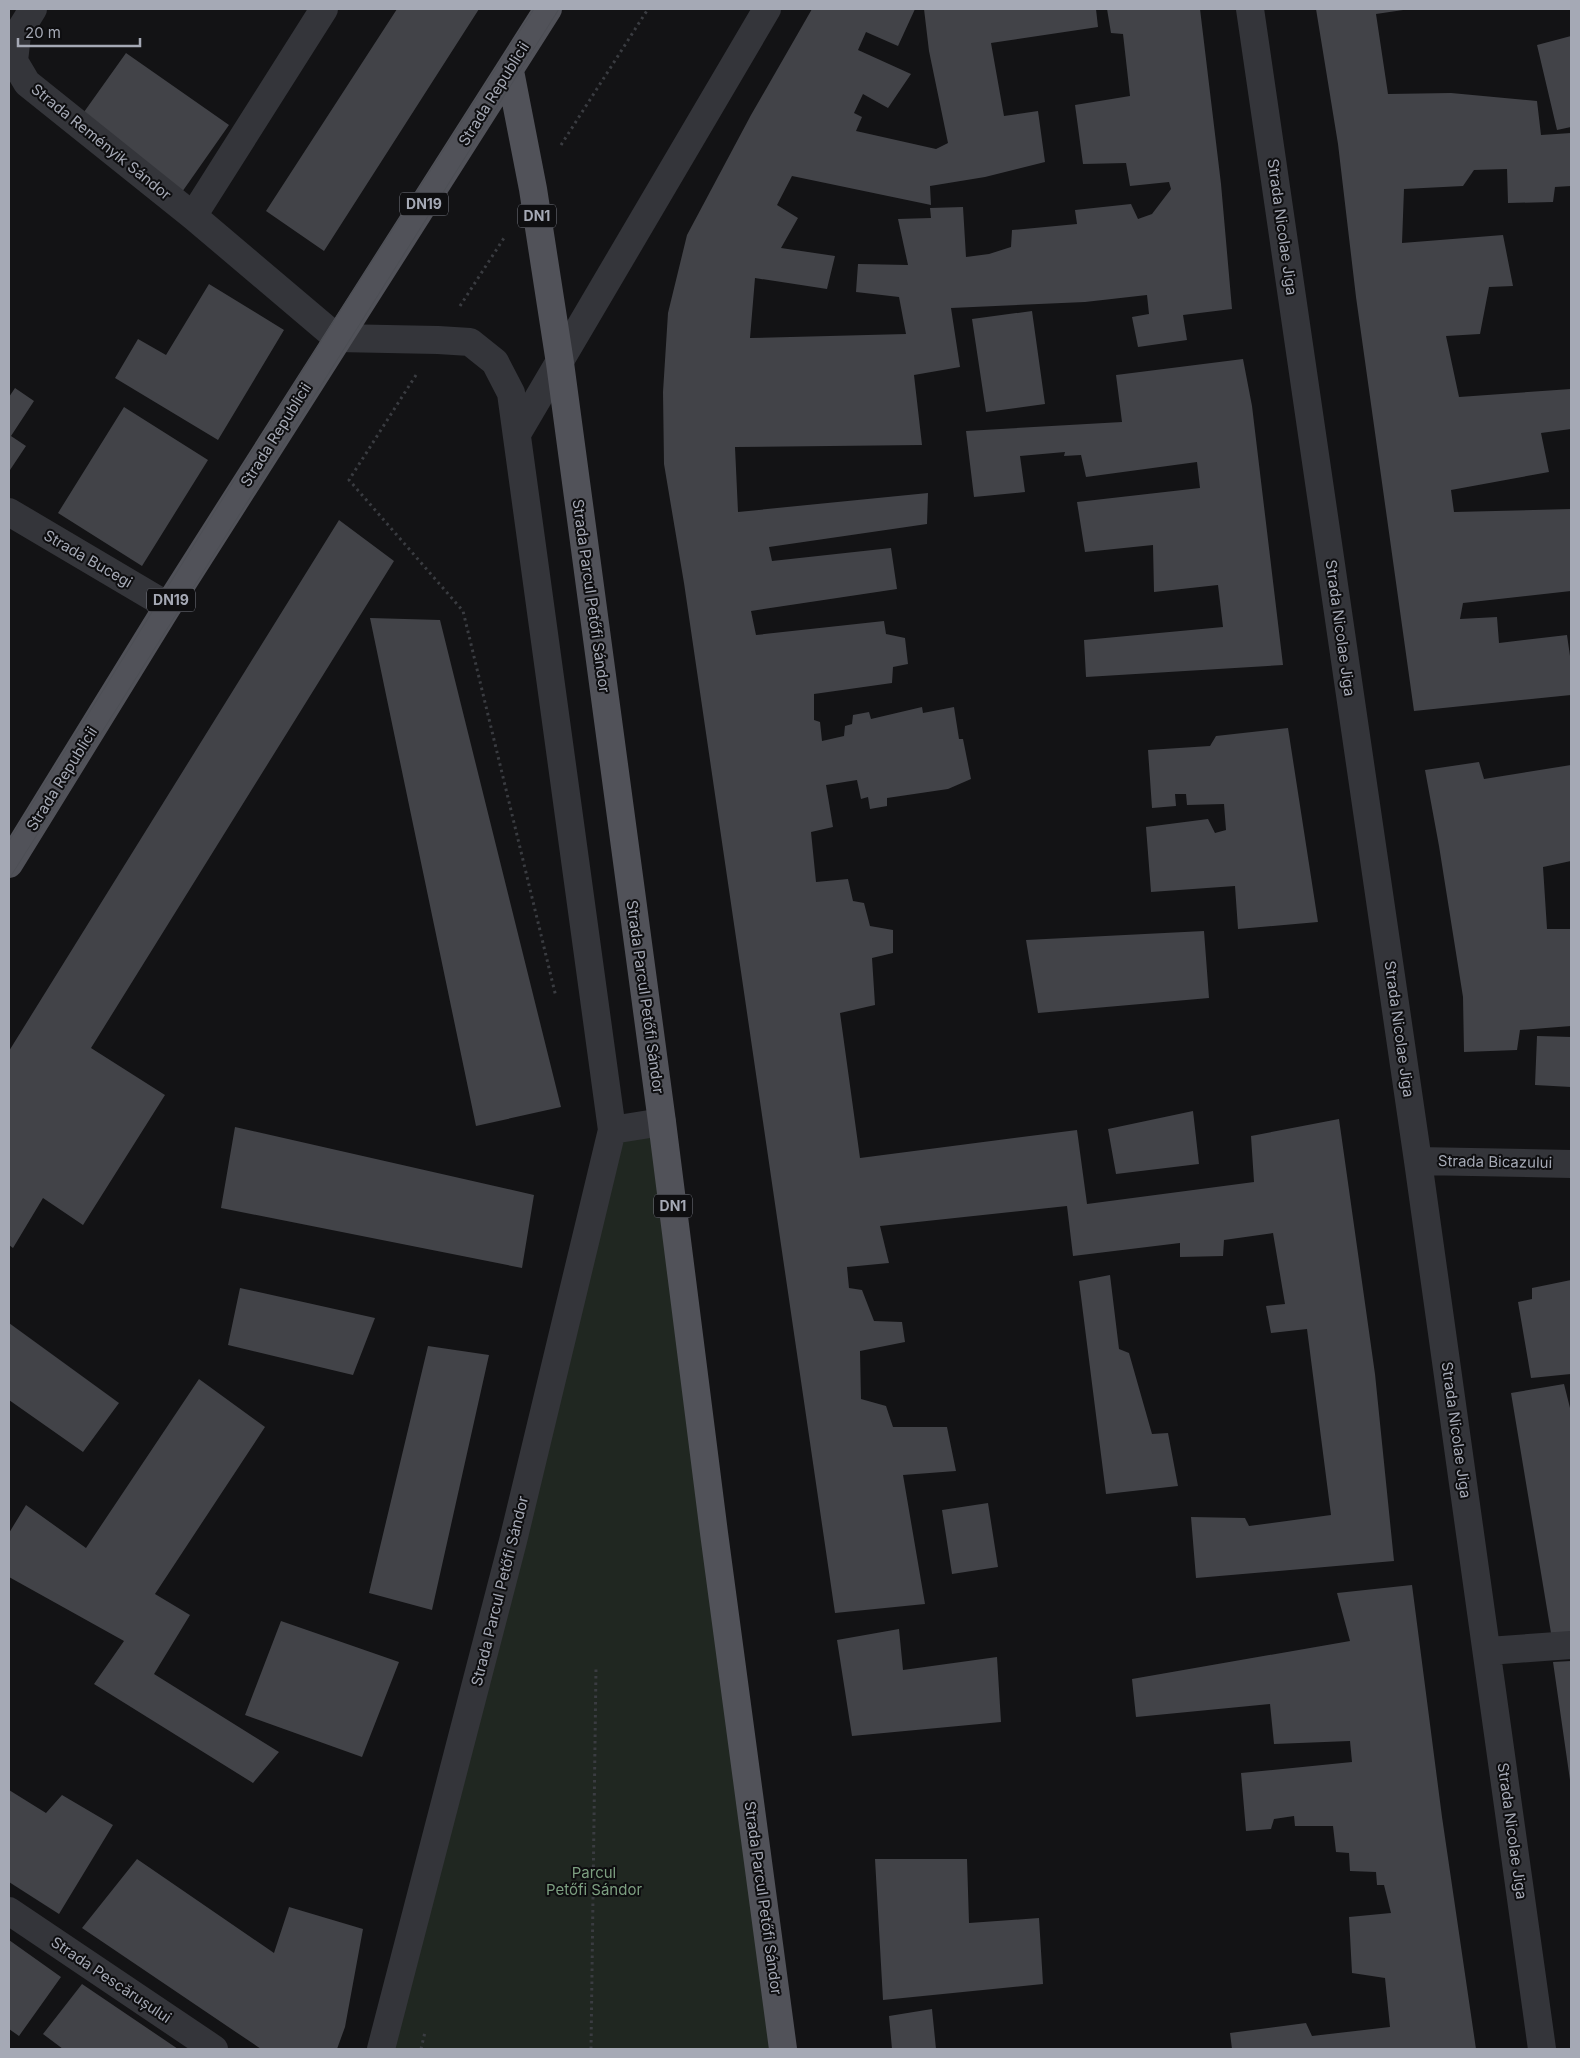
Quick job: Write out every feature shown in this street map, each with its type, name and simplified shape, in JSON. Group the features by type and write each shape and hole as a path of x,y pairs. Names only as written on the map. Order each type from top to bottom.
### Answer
{"main road":[{"name":"Strada Republicii","path":"9,864 168,606 548,9"},
{"name":"Strada Parcul Petőfi Sándor","path":"510,71 533,189 560,363 662,1122 714,1533 783,2049"}],"street":[{"name":"Strada Reményik Sándor","path":"33,9 17,35 14,62 27,83 193,216 337,338"},
{"path":"193,216 324,9"},
{"path":"517,434 767,9"},
{"name":"Strada Nicolae Jiga","path":"1250,9 1488,1650 1542,2049"},
{"name":"Strada Parcul Petőfi Sándor","path":"337,338 470,342 495,362 511,393 612,1130 513,1541 381,2049"},
{"name":"Strada Bucegi","path":"9,512 168,606"},
{"path":"612,1130 662,1122"},
{"name":"Strada Bicazului","path":"1418,1161 1571,1164"},
{"path":"1488,1650 1571,1644"},
{"name":"Strada Pescărușului","path":"9,1911 214,2049"}],"path":[{"path":"438,340 349,480 463,611 557,1003"},
{"path":"591,2049 596,1668"},
{"path":"421,2049 426,2030"}],"green space":[{"name":"Parcul Petőfi Sándor","path":"662,1122 784,2049 380,2049 612,1130"}],"building":[{"path":"397,9 479,9 324,251 266,211"},
{"path":"812,9 915,9 898,46 866,32 858,50 911,74 888,108 863,94 854,113 862,117 856,131 936,149 948,143 929,51 924,9 1096,9 1098,27 991,43 1004,116 1038,111 1045,162 985,177 930,186 931,205 792,176 777,205 798,218 781,248 835,256 827,289 755,278 750,338 906,334 899,297 856,292 858,264 908,265 898,219 931,218 930,208 963,207 966,257 989,254 1011,247 1012,230 1077,224 1075,210 1131,204 1138,219 1152,214 1171,189 1169,182 1130,186 1126,163 1083,164 1075,105 1130,96 1123,34 1111,33 1107,9 1200,9 1221,184 1232,309 1183,315 1187,340 1138,347 1132,317 1149,314 1147,295 1085,302 951,308 960,367 914,375 922,445 735,447 738,512 928,493 927,524 769,547 772,561 891,548 897,589 751,611 756,635 884,621 886,634 905,638 908,664 893,667 892,683 814,694 814,720 820,722 822,741 844,736 845,726 852,724 853,715 869,712 871,719 922,707 923,713 954,707 959,739 963,739 971,779 948,789 887,798 887,806 870,809 868,797 861,799 857,780 826,785 833,827 811,832 816,882 848,879 853,901 864,903 870,926 893,930 893,953 872,958 875,1005 840,1013 860,1158 1077,1130 1087,1204 1254,1182 1251,1136 1339,1119 1375,1374 1394,1561 1196,1578 1191,1517 1245,1518 1249,1526 1331,1515 1307,1329 1271,1333 1266,1306 1285,1304 1273,1233 1224,1240 1223,1256 1180,1257 1180,1243 1073,1256 1067,1206 880,1226 889,1263 847,1267 849,1288 862,1290 874,1321 902,1322 905,1342 860,1351 861,1399 886,1406 893,1427 947,1427 956,1471 903,1475 925,1604 835,1613 684,583 664,464 663,392 668,313 687,235 751,115"},
{"path":"1316,9 1410,9 1376,14 1388,94 1451,93 1537,101 1541,135 1571,133 1571,186 1555,187 1553,202 1508,203 1507,169 1474,170 1463,186 1404,189 1402,243 1503,235 1513,286 1489,287 1480,334 1446,336 1459,397 1571,389 1571,429 1541,433 1549,472 1451,490 1454,512 1571,509 1571,591 1463,603 1460,619 1497,617 1499,643 1567,635 1571,663 1571,695 1414,711 1356,297 1338,144"},
{"path":"1571,36 1571,127 1557,130 1537,45"},
{"path":"126,53 229,125 182,192 79,119"},
{"path":"209,284 284,330 218,440 115,378 138,339 166,355"},
{"path":"1032,311 1045,404 986,412 972,319"},
{"path":"1243,359 1252,406 1283,665 1086,677 1084,640 1223,627 1218,585 1154,592 1153,545 1085,552 1077,502 1200,488 1197,462 1086,477 1081,455 1064,456 1065,452 1020,456 1025,492 974,497 966,431 1122,422 1116,375"},
{"path":"15,388 34,401 11,436 26,446 10,470 9,397"},
{"path":"124,407 208,460 142,566 58,513"},
{"path":"339,520 394,561 91,1048 165,1095 83,1225 43,1198 13,1248 9,1245 9,1051"},
{"path":"370,618 440,620 561,1107 476,1126"},
{"path":"1288,728 1318,922 1238,929 1235,886 1151,892 1146,827 1208,819 1215,833 1226,830 1224,804 1187,805 1186,794 1175,794 1176,806 1152,808 1148,750 1210,746 1216,736"},
{"path":"1479,762 1484,779 1571,765 1571,861 1543,867 1547,929 1571,929 1571,1026 1520,1030 1517,1050 1464,1052 1463,997 1425,770"},
{"path":"1204,931 1209,998 1038,1013 1026,940"},
{"path":"1537,1036 1571,1037 1571,1087 1535,1085"},
{"path":"1193,1111 1199,1164 1116,1174 1108,1129"},
{"path":"235,1127 534,1195 522,1268 221,1208"},
{"path":"1110,1275 1119,1349 1129,1353 1152,1434 1168,1433 1178,1486 1106,1494 1079,1281"},
{"path":"1571,1280 1571,1374 1531,1378 1518,1302 1532,1299 1532,1288"},
{"path":"240,1288 375,1318 353,1375 228,1345"},
{"path":"9,1323 119,1403 83,1452 9,1400"},
{"path":"428,1346 489,1355 432,1610 369,1593"},
{"path":"199,1379 265,1427 155,1594 190,1615 154,1674 279,1752 253,1783 94,1684 124,1641 9,1577 9,1533 26,1505 86,1548"},
{"path":"1564,1384 1571,1412 1571,1632 1551,1633 1511,1393"},
{"path":"988,1503 998,1567 952,1574 942,1510"},
{"path":"1412,1585 1442,1817 1476,2049 1232,2049 1230,2033 1306,2023 1312,2036 1390,2027 1385,1978 1352,1973 1349,1917 1391,1913 1384,1885 1377,1885 1376,1872 1350,1871 1349,1853 1336,1852 1333,1826 1295,1826 1294,1816 1274,1819 1271,1829 1246,1831 1241,1773 1352,1762 1350,1741 1274,1744 1270,1704 1136,1717 1132,1679 1350,1641 1337,1593"},
{"path":"281,1621 399,1662 362,1757 245,1715"},
{"path":"899,1629 903,1670 997,1657 1001,1722 852,1736 837,1640"},
{"path":"1571,1661 1571,1780 1570,1780 1553,1662"},
{"path":"9,1790 46,1813 62,1795 113,1825 59,1914 9,1882"},
{"path":"137,1859 274,1953 289,1907 363,1929 345,2027 337,2049 261,2049 82,1928"},
{"path":"875,1859 967,1859 969,1923 1039,1918 1043,1984 883,2000"},
{"path":"9,1940 61,1977 19,2036 9,2029"},
{"path":"82,1984 178,2049 63,2049 43,2034"},
{"path":"932,2009 936,2049 892,2049 889,2016"}],"tram line":[{"path":"9,841 328,330 534,9"},
{"path":"9,879 559,9"}]}
